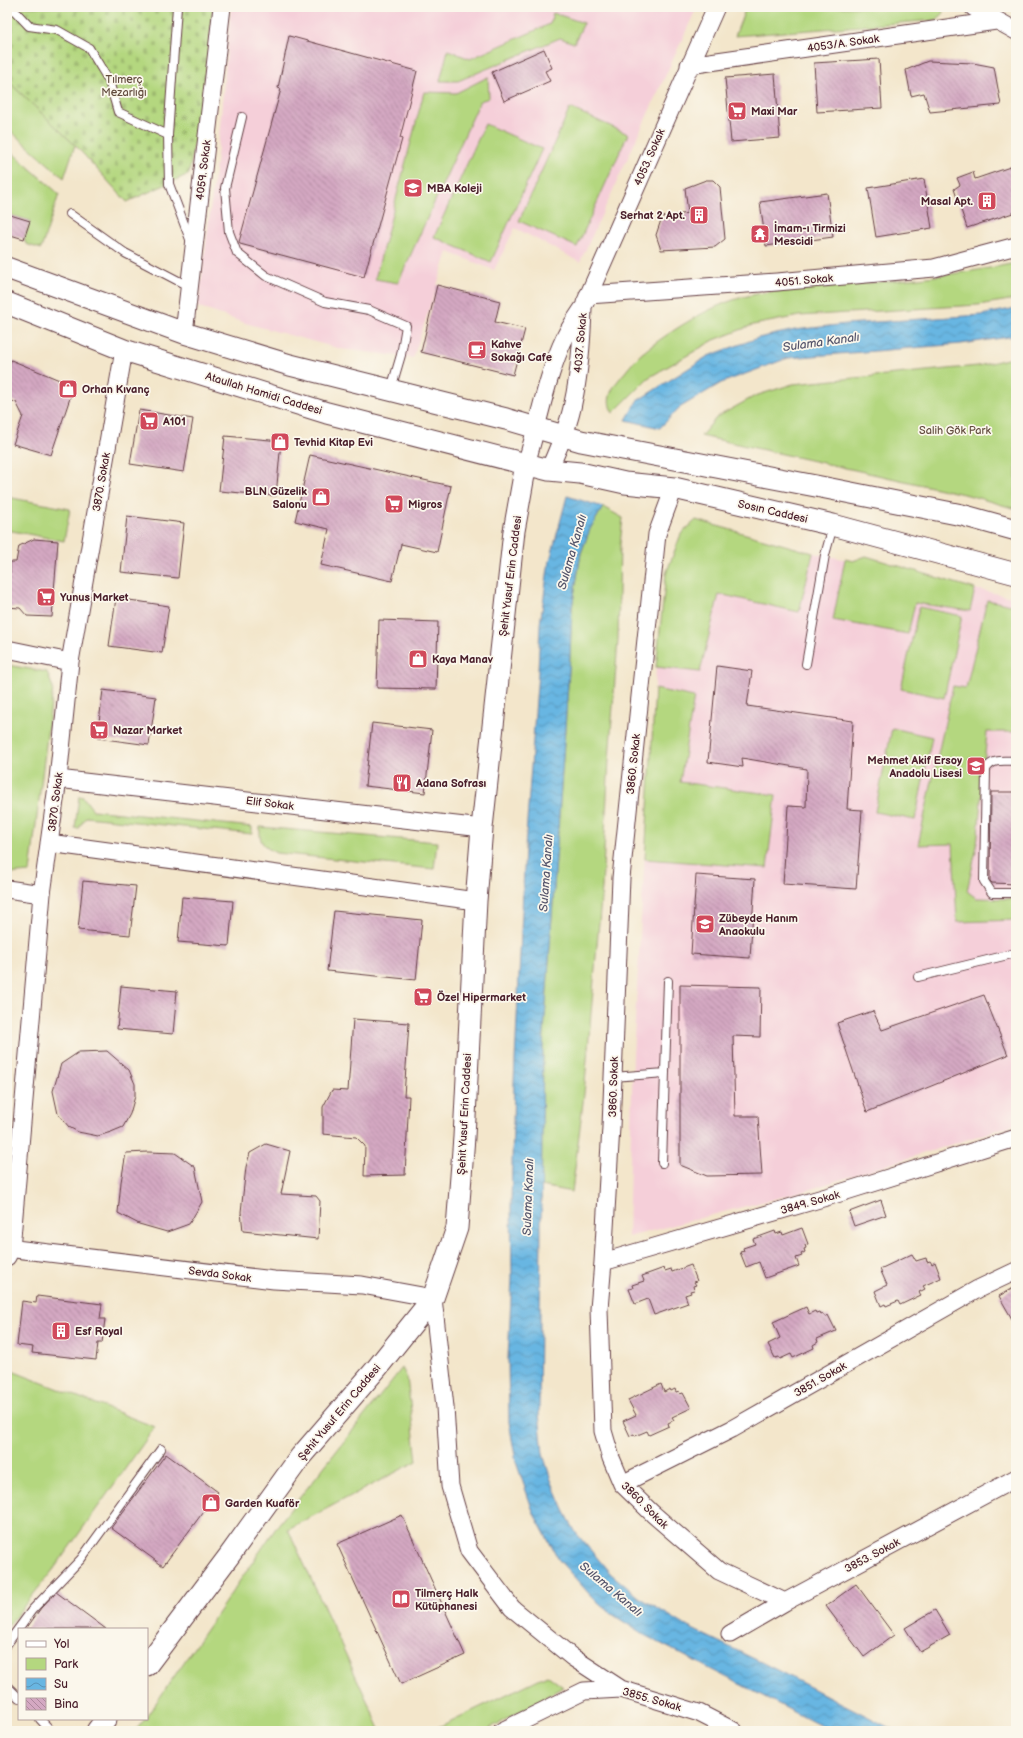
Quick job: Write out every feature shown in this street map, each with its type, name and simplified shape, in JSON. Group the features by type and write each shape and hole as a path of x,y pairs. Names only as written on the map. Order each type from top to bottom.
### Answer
{"street":[{"name":"4059. Sokak","path":"184,333 222,7"},
{"name":"4053. Sokak","path":"586,301 689,65 716,7"},
{"path":"973,7 1016,32"},
{"name":"4053/A. Sokak","path":"689,65 996,21"},
{"name":"4051. Sokak","path":"586,301 934,268 1016,246"},
{"path":"7,268 184,333 290,365 495,417 563,436 649,455 962,515 1016,530"},
{"name":"4037. Sokak","path":"526,464 537,428 546,388 563,344 586,301"},
{"name":"4037. Sokak","path":"549,470 563,436 573,404 582,345 586,301"},
{"name":"Ataullah Hamidi Caddesi","path":"7,303 124,350 327,413 497,455 526,464"},
{"name":"3870. Sokak","path":"8,1251 42,894 58,779 70,662 124,350"},
{"name":"Sosın Caddesi","path":"526,464 549,470 580,473 613,481 674,488 833,525 1016,574"},
{"name":"Şehit Yusuf Erin Caddesi","path":"148,1664 229,1556 301,1456 377,1368 433,1298 457,1228 476,901 482,828 514,531 526,464"},
{"name":"3860. Sokak","path":"674,488 657,534 621,870 613,1077 599,1309 603,1431 611,1458 622,1484 652,1514 719,1571 785,1602"},
{"path":"7,649 70,662"},
{"name":"Elif Sokak","path":"58,779 482,828"},
{"path":"49,843 476,901"},
{"path":"7,890 42,894"},
{"name":"3849. Sokak","path":"603,1262 840,1193 1016,1138"},
{"name":"Sevda Sokak","path":"8,1251 274,1280 362,1285 433,1298"},
{"name":"3851. Sokak","path":"622,1484 732,1429 978,1289 1016,1271"},
{"path":"433,1298 446,1407 450,1486 469,1550 512,1608 572,1656 621,1689"},
{"name":"3853. Sokak","path":"730,1634 785,1602 1016,1478"},
{"name":"3855. Sokak","path":"502,1731 584,1691 621,1689 698,1713 734,1731"},
{"path":"97,1731 105,1720"}],"lane":[{"path":"11,7 29,26 57,30 89,48 109,81 118,112 168,135"},
{"path":"177,7 168,135 169,184 194,250"},
{"path":"242,117 225,188 229,232 237,253 266,276 325,302 369,310 406,326 401,355 391,390"},
{"path":"70,214 125,253 190,287"},
{"path":"806,664 825,555 833,525"},
{"path":"1016,761 994,761 989,764 986,769 984,881 992,893 1016,893"},
{"path":"918,977 1016,953"},
{"path":"662,1163 668,981"},
{"path":"613,1077 664,1073"},
{"path":"19,1628 32,1610 81,1558 161,1449"},
{"path":"7,1644 18,1629"},
{"path":"7,1686 18,1697"},
{"path":"41,1720 51,1731"}],"shaded area":[{"name":"MBA Koleji","path":"231,7 697,7 580,262 515,228 494,270 448,252 413,358 341,349 245,323 198,307 218,148"},
{"path":"696,520 813,553 853,561 866,556 975,589 1016,598 1016,1124 808,1190 628,1237 633,1055 656,667 666,574 681,534"}],"green space":[{"name":"Tılmerç Mezarlığı","path":"7,7 213,7 208,58 189,174 127,202 75,145 7,80"},
{"path":"746,7 942,7 943,14 936,20 735,36"},
{"path":"553,13 584,23 574,43 560,38 458,81 440,81 448,50 470,59 550,24"},
{"path":"488,77 489,98 480,101 398,283 375,279 424,92 456,93"},
{"path":"7,80 75,145 64,178 7,128"},
{"path":"570,108 628,134 577,247 519,221"},
{"path":"485,124 542,149 491,262 434,237"},
{"path":"7,148 59,194 41,249 26,244 24,239 30,221 7,214"},
{"path":"1016,263 1016,299 978,305 799,316 753,325 714,340 648,378 613,413 610,407 610,396 614,386 640,355 681,326 725,303 750,295 775,291 922,278 993,268"},
{"name":"Salih Gök Park","path":"1016,357 1016,509 968,495 701,436 717,417 755,396 793,384 978,366"},
{"path":"7,497 70,509 64,541 7,530"},
{"path":"603,507 623,518 620,544 618,640 609,759 602,888 584,1094 572,1192 541,1186 543,1047 572,608 581,553 590,529"},
{"path":"696,520 813,553 799,612 719,594 700,672 656,667 666,574 681,534"},
{"path":"866,556 975,589 970,611 915,603 908,634 833,620 845,559 853,561"},
{"path":"987,600 1016,606 1016,732 987,732 977,846 967,891 976,898 1016,899 1016,920 957,922 953,844 918,845 953,686 966,688"},
{"path":"919,607 962,616 944,698 901,689"},
{"path":"7,665 47,672 53,688 30,872 7,874"},
{"path":"655,689 694,697 680,782 776,795 767,868 645,859"},
{"path":"892,728 932,737 915,820 875,812"},
{"path":"79,796 83,797 93,810 252,827 252,834 86,817 78,829 75,828"},
{"path":"260,827 437,842 434,869 276,853 265,846 261,840"},
{"path":"402,1368 407,1378 417,1461 288,1529 381,1731 135,1731 144,1720 148,1720 148,1715 278,1525"},
{"path":"7,1369 155,1427 53,1570 7,1627"},
{"path":"547,1675 563,1687 485,1731 430,1731"}],"water":[{"name":"Sulama Kanalı","path":"1016,308 1016,336 961,344 788,358 721,383 679,408 660,428 626,420 637,401 708,356 758,338 795,330 846,324 981,315"},
{"name":"Sulama Kanalı","path":"567,496 603,507 590,529 581,553 572,608 543,1047 539,1414 543,1454 551,1480 576,1533 611,1574 639,1597 688,1627 765,1664 896,1731 831,1731 644,1635 612,1614 592,1597 559,1560 534,1514 516,1462 509,1422 508,1358 512,1278 511,1205 514,1082 525,848 538,672 540,624 548,568"}],"building":[{"path":"289,36 417,71 400,138 402,139 364,277 240,244 239,242 281,89 278,88"},
{"path":"544,49 552,68 545,71 550,81 504,101 492,72"},
{"path":"879,59 882,108 817,112 814,63"},
{"path":"928,61 973,63 994,67 1001,105 930,112 924,93 911,96 906,70"},
{"path":"775,74 780,138 731,142 725,78"},
{"name":"Masal Apt.","path":"1016,165 1016,212 967,228 954,189 960,185 957,178 973,172 975,179"},
{"path":"924,179 932,228 876,237 868,188"},
{"name":"Serhat 2 Apt.","path":"706,180 713,180 720,187 725,239 715,247 661,250 656,235 662,217 688,213 685,188"},
{"path":"827,193 833,237 766,246 760,202"},
{"path":"7,214 30,221 24,239 7,234"},
{"path":"437,285 500,301 495,322 525,329 513,375 421,352"},
{"path":"11,360 74,386 51,455 13,444 23,416 16,402 7,400 7,371"},
{"path":"139,410 193,419 184,472 130,464"},
{"path":"225,436 281,441 276,496 219,491"},
{"path":"310,455 451,486 437,552 401,544 392,581 321,565 329,529 295,521"},
{"path":"127,516 184,523 178,578 121,572"},
{"path":"34,539 58,541 52,617 27,616 20,608 7,607 7,573 10,573 10,562 16,562 19,546"},
{"path":"116,598 169,606 162,653 109,646"},
{"path":"379,620 438,622 436,689 377,688"},
{"path":"717,666 752,671 747,706 853,721 847,809 862,810 856,889 783,884 788,806 806,807 807,769 742,758 743,767 708,762"},
{"path":"103,690 156,697 149,745 97,738"},
{"path":"372,723 432,730 425,793 365,786"},
{"path":"991,792 1016,792 1016,884 992,883 990,881"},
{"path":"696,875 755,879 750,958 691,954"},
{"path":"83,881 136,886 130,935 78,930"},
{"path":"182,897 233,901 229,946 178,942"},
{"path":"334,911 422,920 416,980 327,971"},
{"path":"680,985 761,987 760,1037 733,1036 735,1116 758,1116 762,1175 707,1176 680,1165"},
{"path":"121,986 177,991 173,1034 117,1029"},
{"path":"984,995 1008,1055 867,1112 837,1023 873,1011 882,1030"},
{"path":"353,1019 409,1023 404,1096 409,1096 405,1175 364,1176 365,1146 356,1137 323,1134 323,1107 332,1090 348,1091"},
{"path":"107,1051 129,1070 135,1084 135,1096 130,1114 123,1127 111,1132 98,1136 78,1132 69,1127 58,1114 53,1091 61,1064 79,1052"},
{"path":"266,1144 290,1151 281,1194 316,1196 320,1201 318,1239 243,1231 241,1212 246,1167 250,1153"},
{"path":"126,1153 175,1153 195,1167 202,1202 189,1224 167,1232 139,1224 118,1213"},
{"path":"881,1200 886,1215 854,1226 849,1212"},
{"path":"802,1228 808,1244 805,1245 805,1252 801,1254 802,1256 796,1258 799,1266 765,1278 759,1262 746,1267 740,1252 744,1251 743,1248 755,1244 753,1239 775,1231 776,1234 782,1232 783,1235"},
{"path":"912,1254 916,1261 926,1258 927,1262 930,1261 932,1264 935,1262 941,1278 923,1286 925,1289 919,1292 921,1295 900,1305 898,1301 886,1306 885,1304 881,1306 875,1291 887,1285 880,1269"},
{"path":"691,1265 697,1281 694,1282 696,1285 693,1286 694,1290 685,1295 688,1303 654,1315 648,1299 635,1304 629,1289 633,1288 632,1285 644,1281 642,1276 664,1268 665,1271 671,1269 672,1272"},
{"path":"1016,1286 1016,1326 999,1296"},
{"name":"Esf Royal","path":"37,1296 102,1304 100,1319 105,1319 102,1343 98,1343 96,1360 32,1353 33,1347 17,1345 22,1301 36,1303"},
{"path":"806,1307 809,1314 815,1311 816,1313 819,1312 821,1315 823,1314 825,1317 828,1315 836,1331 817,1339 818,1342 813,1345 814,1348 793,1358 791,1354 780,1359 779,1357 775,1358 768,1344 780,1338 773,1322"},
{"path":"661,1384 664,1392 670,1389 671,1391 675,1389 676,1392 679,1391 680,1394 683,1393 691,1408 672,1417 674,1420 668,1423 669,1426 649,1435 647,1431 635,1436 634,1434 630,1436 623,1421 636,1415 628,1400"},
{"path":"166,1454 218,1492 163,1566 111,1528"},
{"name":"Tilmerç Halk Kütüphanesi","path":"402,1515 465,1655 401,1684 337,1544"},
{"path":"856,1584 894,1635 864,1657 826,1606"},
{"path":"56,1592 105,1628 27,1628 41,1608"},
{"path":"935,1610 950,1635 920,1652 905,1628"}],"place":[{"name":"Maxi Mar","path":"737,111"},
{"name":"MBA Koleji","path":"413,188"},
{"name":"Masal Apt.","path":"987,201"},
{"name":"Serhat 2 Apt.","path":"699,215"},
{"name":"İmam-ı Tirmizi Mescidi","path":"760,234"},
{"name":"Kahve Sokağı Cafe","path":"477,350"},
{"name":"Orhan Kıvanç","path":"68,389"},
{"name":"A101","path":"149,421"},
{"name":"Tevhid Kitap Evi","path":"280,442"},
{"name":"BLN Güzelik Salonu","path":"321,497"},
{"name":"Migros","path":"394,504"},
{"name":"Yunus Market","path":"46,597"},
{"name":"Kaya Manav","path":"418,659"},
{"name":"Nazar Market","path":"99,730"},
{"name":"Mehmet Akif Ersoy Anadolu Lisesi","path":"976,766"},
{"name":"Adana Sofrası","path":"402,783"},
{"name":"Zübeyde Hanım Anaokulu","path":"705,924"},
{"name":"Özel Hipermarket","path":"423,997"},
{"name":"Esf Royal","path":"61,1331"},
{"name":"Garden Kuaför","path":"211,1503"},
{"name":"Tilmerç Halk Kütüphanesi","path":"401,1599"}]}
